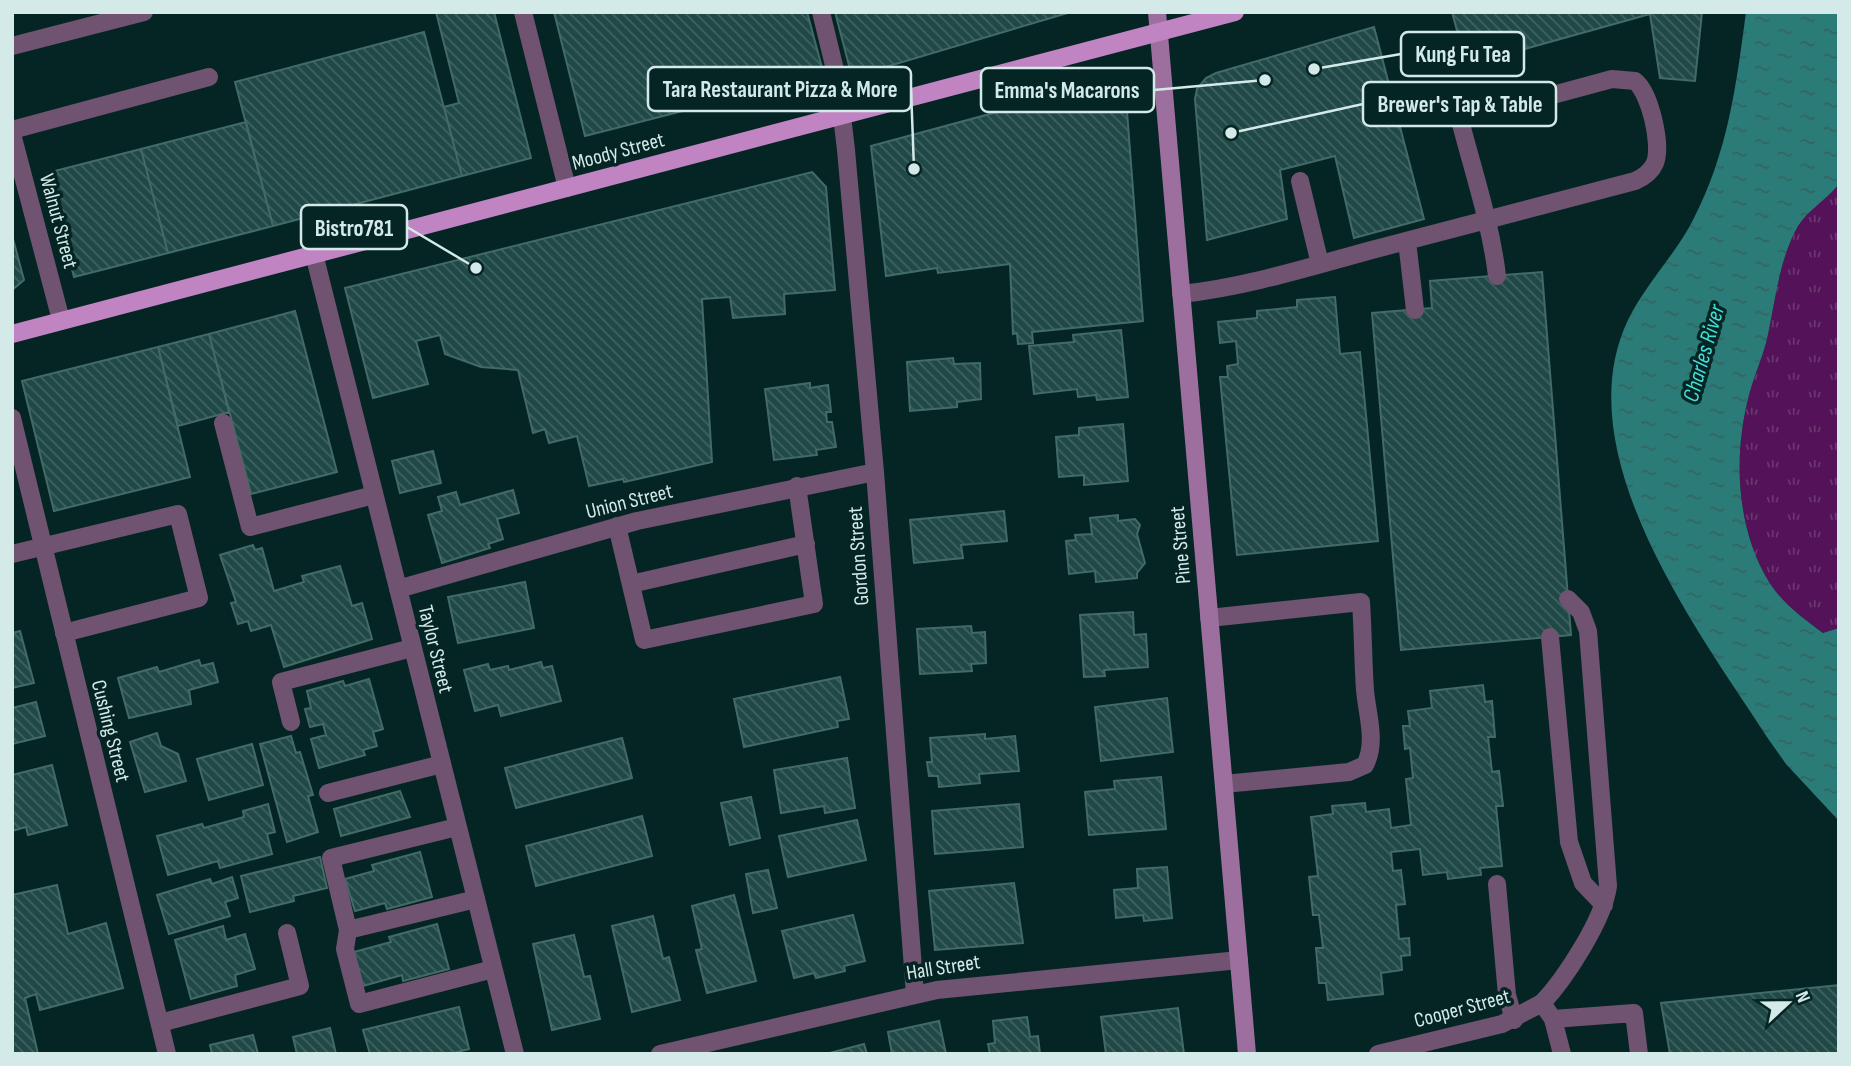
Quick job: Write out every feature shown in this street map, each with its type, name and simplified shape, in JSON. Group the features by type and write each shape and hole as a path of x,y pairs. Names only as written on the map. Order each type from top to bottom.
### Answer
{"main road":[{"name":"Moody Street","path":"12,334 1235,12"}],"street":[{"path":"12,46 144,12"},
{"path":"523,12 567,188"},
{"name":"Gordon Street","path":"821,12 838,82 842,116 875,472 915,994"},
{"name":"Pine Street","path":"1157,12 1247,1054"},
{"path":"13,138 209,77"},
{"path":"1181,294 1229,289 1320,264 1485,221 1635,181 1649,172 1654,165 1656,147 1649,104 1641,86 1620,77 1460,121 1485,221 1497,276"},
{"name":"Walnut Street","path":"13,138 61,320"},
{"path":"1300,181 1320,264"},
{"path":"1407,241 1415,310"},
{"name":"Taylor Street","path":"314,254 515,1054"},
{"name":"Cushing Street","path":"12,418 167,1054"},
{"path":"222,422 250,527 374,495"},
{"name":"Union Street","path":"398,589 617,526 797,486 875,472"},
{"path":"617,526 644,640 814,604 797,486"},
{"path":"12,554 178,514 199,597 64,633"},
{"path":"631,584 806,544"},
{"path":"1542,1003 1554,990 1604,905 1608,875 1588,631 1581,612 1568,599"},
{"path":"1209,618 1361,602 1366,662 1365,687 1371,739 1370,753 1365,765 1349,772 1224,784"},
{"path":"1550,637 1571,854 1583,883 1604,905"},
{"path":"291,722 281,682 412,648"},
{"path":"328,793 442,764"},
{"path":"457,827 331,858 348,930 345,949 359,1004 494,970"},
{"path":"1497,884 1507,995 1514,1020"},
{"path":"348,930 476,899"},
{"path":"160,1023 300,986 287,933"},
{"name":"Hall Street","path":"660,1054 915,994 980,984 1239,960"},
{"name":"Cooper Street","path":"1378,1054 1430,1048 1514,1020 1542,1003 1553,1019 1562,1054"},
{"path":"1553,1019 1634,1013 1639,1054"}],"green space":[{"path":"1839,184 1839,628 1824,633 1780,597 1758,561 1744,515 1740,467 1744,418 1767,339 1786,253 1802,220"}],"water":[{"name":"Charles River","path":"1746,12 1839,12 1839,184 1802,220 1786,253 1767,339 1744,418 1740,467 1744,515 1750,539 1769,582 1787,604 1823,633 1839,628 1839,821 1786,764 1708,648 1677,595 1648,540 1626,483 1613,427 1613,372 1628,320 1685,235 1714,171 1729,119"}],"building":[{"path":"436,12 494,12 531,158 462,176 444,107 459,103"},
{"path":"554,12 807,12 824,75 585,136"},
{"path":"835,12 1071,12 852,77"},
{"path":"1452,12 1702,12 1695,81 1660,78 1650,14 1510,53 1513,63 1469,75"},
{"path":"1374,27 1424,219 1354,238 1335,156 1280,170 1287,219 1207,240 1195,99 1197,89 1206,78 1216,73"},
{"path":"424,32 462,176 273,226 235,82"},
{"path":"1112,81 1122,87 1126,98 1143,321 1032,332 1033,343 1018,344 1017,333 1013,334 1010,264 938,273 937,268 886,276 871,146"},
{"path":"246,122 273,226 168,253 141,149"},
{"path":"141,149 168,253 74,277 47,173"},
{"path":"812,172 826,187 835,290 784,294 785,314 733,318 730,297 702,299 712,462 624,482 623,479 589,486 577,436 549,443 545,429 533,433 518,370 481,367 445,354 440,335 416,341 428,384 373,398 345,288"},
{"path":"12,235 24,280 12,290"},
{"path":"1542,272 1571,635 1401,650 1372,313 1432,308 1430,281"},
{"path":"1335,297 1340,354 1360,352 1378,541 1237,555 1220,377 1228,377 1227,366 1238,364 1236,341 1220,343 1218,322 1257,318 1257,311 1297,307 1297,300"},
{"path":"295,311 337,472 251,494 209,334"},
{"path":"1121,330 1128,397 1097,400 1096,395 1078,397 1077,389 1034,394 1029,346 1074,342 1073,335"},
{"path":"209,334 229,412 178,426 158,347"},
{"path":"158,347 190,477 54,511 22,381"},
{"path":"953,358 954,364 980,363 981,399 957,402 957,407 910,411 907,362"},
{"path":"810,383 810,388 828,385 831,412 826,412 827,422 832,422 836,447 816,450 817,455 774,460 765,389"},
{"path":"1123,424 1128,481 1084,485 1084,475 1059,477 1056,437 1079,435 1079,428"},
{"path":"433,451 441,483 400,493 392,461"},
{"path":"513,490 519,513 497,519 503,539 488,544 490,548 442,563 428,515 442,511 438,497 456,492 460,505"},
{"path":"1004,511 1007,541 961,545 963,558 914,563 910,520"},
{"path":"1118,515 1118,521 1135,519 1140,525 1137,534 1145,563 1137,573 1137,578 1096,582 1095,571 1069,574 1066,541 1076,540 1075,535 1092,534 1090,518"},
{"path":"253,545 255,550 262,548 274,591 304,582 302,576 340,566 352,606 362,603 372,639 284,667 271,625 251,631 248,621 238,624 231,603 236,602 220,555"},
{"path":"525,582 534,628 458,643 448,597"},
{"path":"1133,612 1134,635 1146,634 1148,667 1104,670 1105,676 1084,677 1080,615"},
{"path":"971,626 972,633 985,632 986,663 971,664 972,671 920,674 917,629"},
{"path":"20,631 34,683 12,688 12,633"},
{"path":"199,660 201,666 213,663 218,682 189,690 191,704 129,718 118,678 157,667 159,672"},
{"path":"541,662 543,668 552,666 561,701 501,716 498,705 475,711 464,670 488,664 490,670 508,666 509,670"},
{"path":"840,677 849,719 837,721 838,727 744,747 734,699"},
{"path":"369,679 383,729 373,732 377,746 363,750 365,755 319,768 311,739 326,735 323,724 310,727 305,709 311,708 307,691 343,681 345,686"},
{"path":"1483,685 1485,702 1492,701 1495,737 1488,737 1492,772 1499,771 1503,806 1496,806 1502,866 1480,868 1481,875 1448,879 1447,872 1423,875 1420,849 1391,852 1393,871 1401,870 1405,904 1396,905 1399,939 1409,938 1410,955 1401,956 1402,970 1381,973 1383,994 1328,1000 1326,983 1319,983 1316,948 1323,948 1319,915 1313,915 1309,877 1318,876 1311,817 1333,814 1332,806 1365,803 1366,812 1389,809 1391,828 1411,825 1406,779 1413,778 1410,748 1405,749 1403,726 1410,726 1408,711 1432,708 1430,691"},
{"path":"1167,698 1173,752 1101,761 1095,707"},
{"path":"36,702 45,736 12,744 12,708"},
{"path":"157,733 161,746 178,754 186,781 145,792 130,742"},
{"path":"985,734 985,739 1015,736 1019,771 979,774 980,783 939,787 938,776 929,776 927,762 932,762 930,738"},
{"path":"291,736 296,753 300,752 313,795 308,796 318,832 287,842 260,744"},
{"path":"622,738 632,778 516,808 505,768"},
{"path":"252,744 263,785 209,800 197,759"},
{"path":"847,758 855,808 825,813 824,806 781,813 774,770"},
{"path":"52,765 67,825 28,835 26,827 12,831 12,775"},
{"path":"1161,777 1166,829 1089,835 1085,792 1115,789 1114,781"},
{"path":"400,791 410,817 341,836 334,809"},
{"path":"751,797 760,838 730,845 721,803"},
{"path":"268,804 275,832 267,834 272,854 220,868 218,861 168,875 157,836 202,824 204,828 244,817 243,811"},
{"path":"1019,804 1023,847 935,854 932,811"},
{"path":"642,816 652,856 536,886 526,846"},
{"path":"857,820 866,860 788,877 779,836"},
{"path":"420,852 432,897 387,909 385,903 355,911 345,879 374,871 372,865"},
{"path":"320,857 327,888 293,896 294,901 250,912 241,876"},
{"path":"1167,867 1172,918 1144,921 1143,915 1116,918 1114,890 1138,888 1137,869"},
{"path":"768,870 777,908 753,913 746,874"},
{"path":"232,877 238,898 225,902 230,916 169,934 157,895 210,879 212,884"},
{"path":"1014,883 1023,943 935,950 929,891"},
{"path":"57,885 68,934 106,923 123,988 40,1010 36,994 25,998 38,1054 12,1054 12,895"},
{"path":"734,895 756,981 707,993 696,950 702,949 692,906"},
{"path":"853,915 865,961 844,966 845,971 816,978 814,973 794,978 782,931"},
{"path":"653,916 663,959 669,957 680,1000 632,1012 612,926"},
{"path":"437,924 449,969 403,981 402,975 363,986 354,952 391,942 389,937"},
{"path":"223,926 226,940 245,934 255,969 235,975 237,986 191,999 175,940"},
{"path":"574,935 584,977 590,976 600,1019 552,1030 533,944"},
{"path":"1839,985 1839,1054 1670,1054 1661,1003"},
{"path":"459,1007 469,1049 450,1054 370,1054 363,1030"},
{"path":"1178,1008 1184,1054 1106,1054 1101,1017"},
{"path":"1027,1017 1030,1037 1038,1036 1040,1054 990,1054 988,1044 995,1043 993,1021"},
{"path":"939,1021 946,1054 892,1054 888,1032"},
{"path":"330,1028 336,1054 297,1054 293,1037"},
{"path":"253,1035 258,1054 212,1054 210,1045"},
{"path":"864,1044 867,1054 826,1054"}],"place":[{"name":"Kung Fu Tea","path":"1314,69"},
{"name":"Emma's Macarons","path":"1265,80"},
{"name":"Brewer's Tap & Table","path":"1231,133"},
{"name":"Tara Restaurant Pizza & More","path":"914,169"},
{"name":"Bistro781","path":"476,268"}]}
